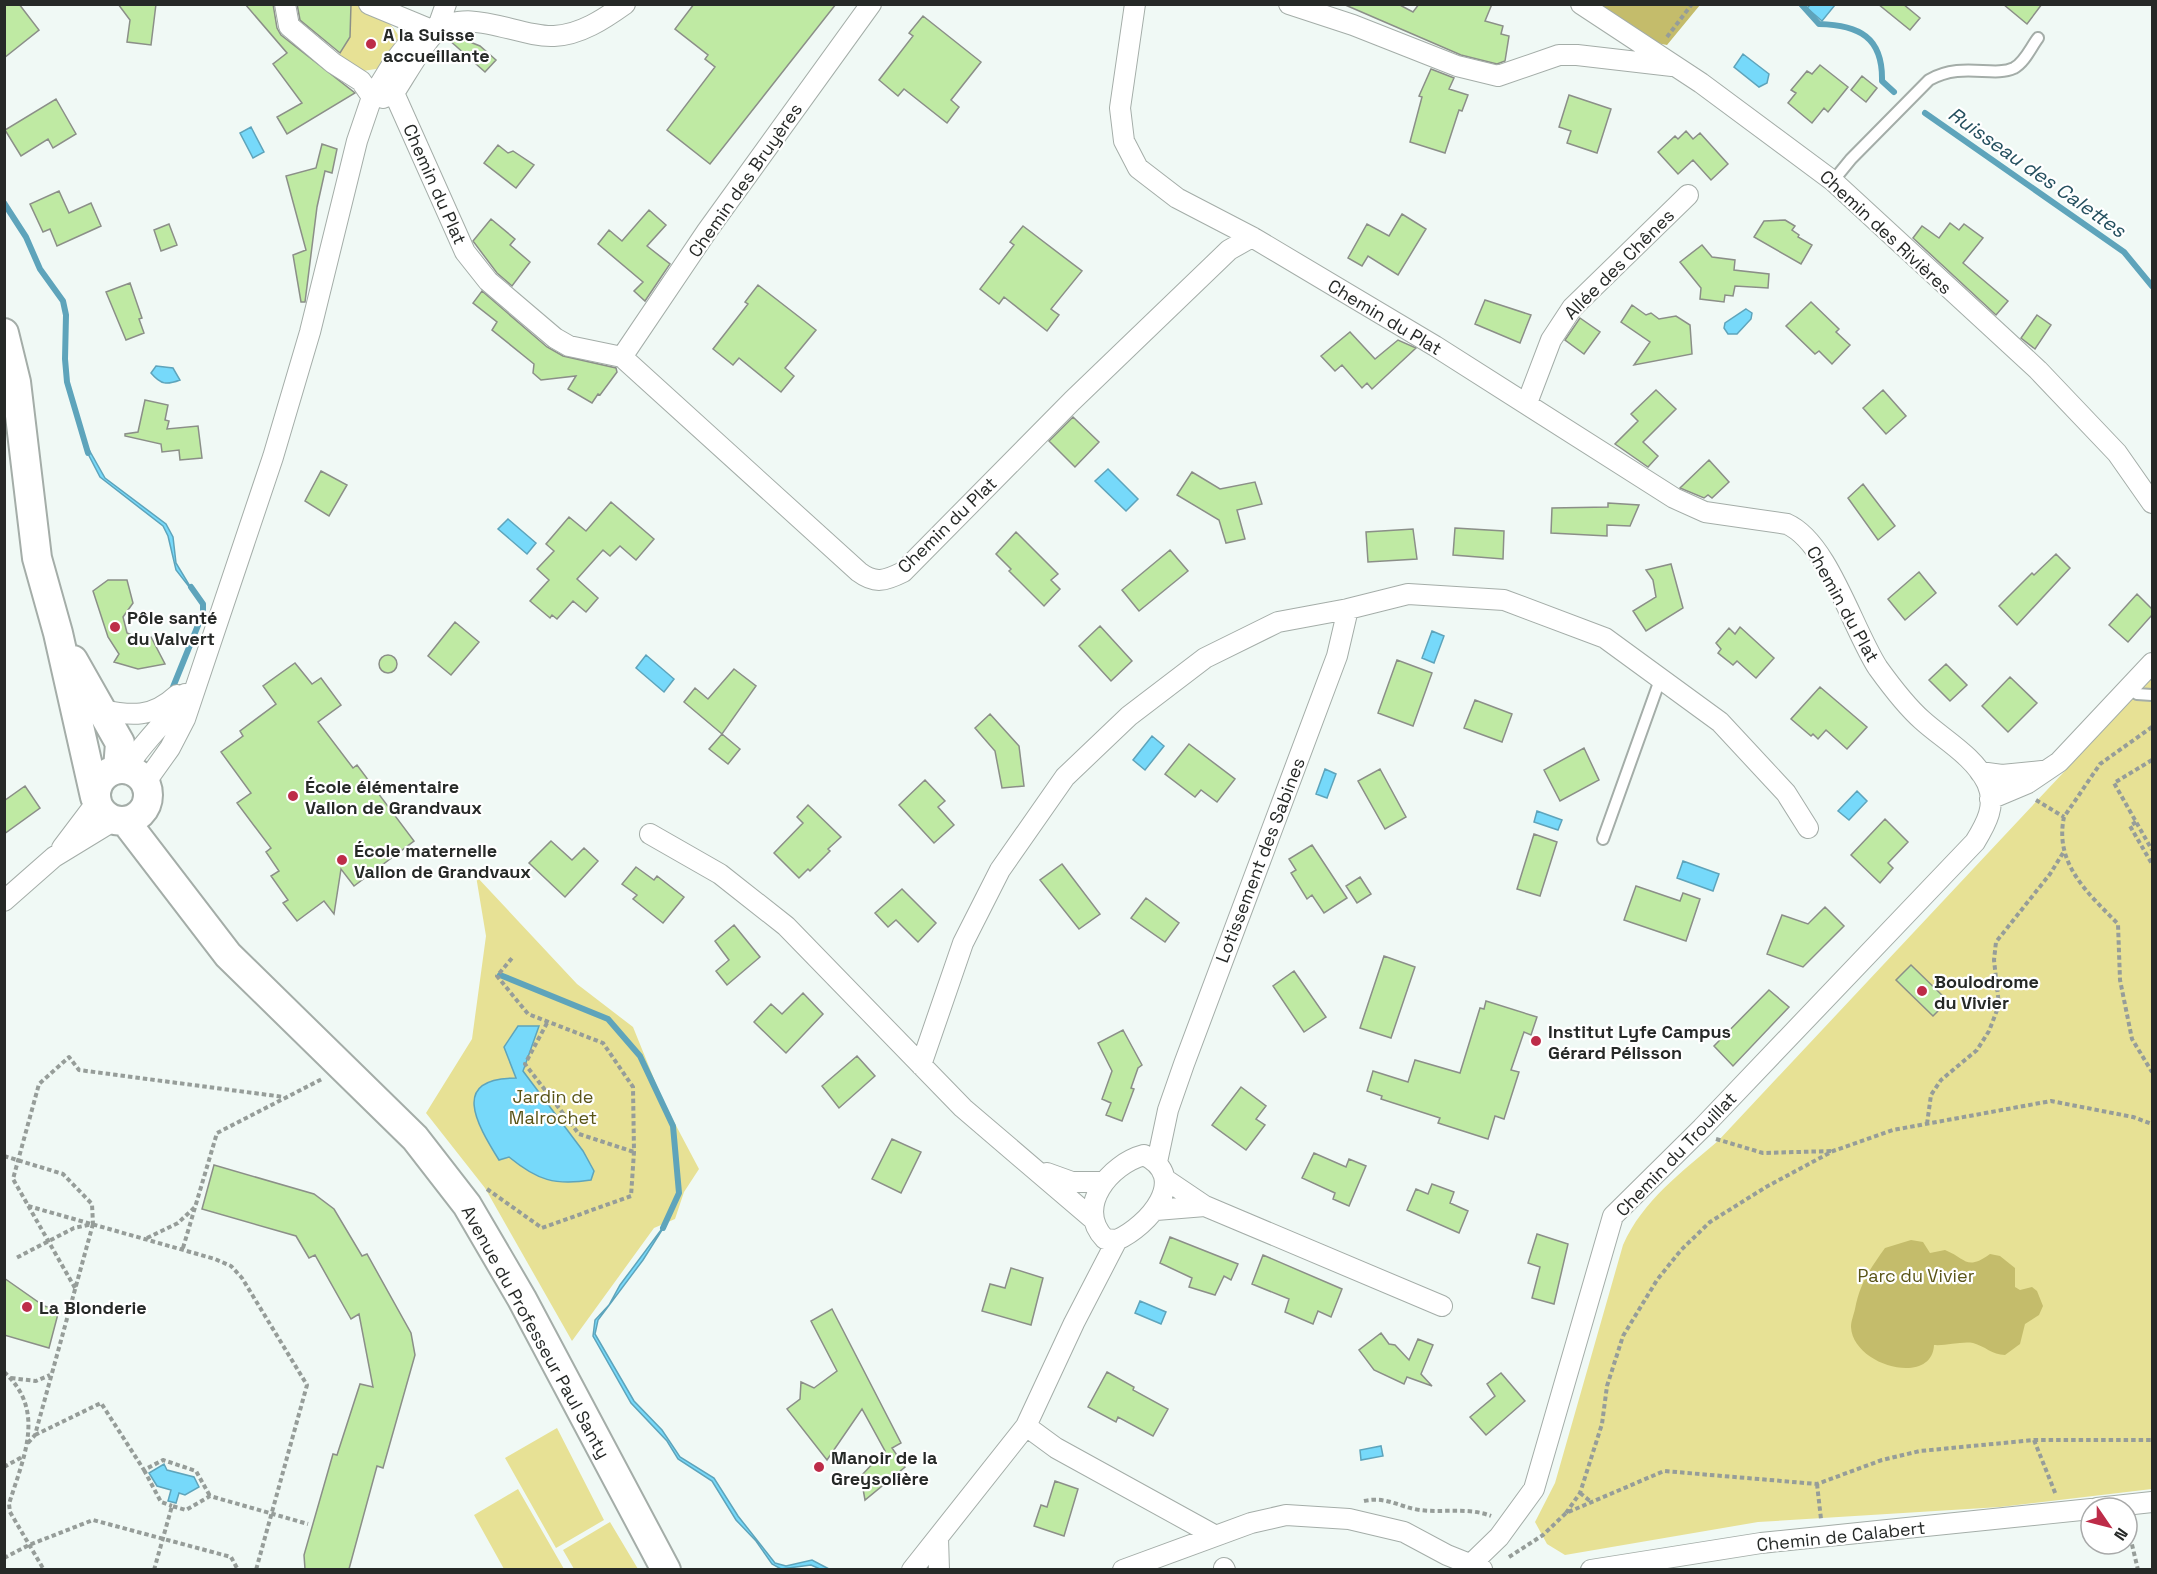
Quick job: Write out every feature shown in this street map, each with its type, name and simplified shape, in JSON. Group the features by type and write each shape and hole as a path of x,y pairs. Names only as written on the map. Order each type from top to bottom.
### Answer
{"main road":[{"name":"Avenue du Professeur Paul Santy","path":"4,333 16,382 37,558 114,811 166,871 228,955 264,993 415,1138 467,1205 527,1308 666,1569"},
{"name":"Avenue du Professeur Paul Santy","path":"58,633 120,743 130,774 148,800 114,811"},
{"path":"114,811 99,782 104,776 130,774"}],"street":[{"path":"285,4 289,26 333,63 361,81 372,97"},
{"path":"372,97 384,98 394,93 429,29 446,4"},
{"path":"130,774 178,734 273,457 310,332 357,141 372,97 393,63 429,29 474,22 554,37 598,23 625,4"},
{"name":"Chemin des Bruyères","path":"622,357 714,222 871,4"},
{"path":"1135,4 1120,108 1124,141 1128,153 1138,168 1162,188 1252,237"},
{"path":"1289,4 1353,25 1457,66 1498,76 1559,55 1676,66"},
{"name":"Chemin des Rivières","path":"1581,4 1744,113 1833,181 2038,370 2118,453 2152,503"},
{"path":"378,7 429,29"},
{"name":"Chemin du Plat","path":"394,93 465,252 488,281 555,338 569,346 622,357 870,580 887,580 903,572 1072,401 1229,250 1252,237 1527,403 1629,471 1687,505 1706,512 1787,524 1797,528 1820,556 1877,666 1895,691 1920,718 1976,765 1988,785 1990,799"},
{"name":"Allée des Chênes","path":"1527,403 1551,340 1572,308 1688,195"},
{"path":"921,1065 968,933 1000,870 1065,777 1129,716 1205,658 1278,622 1348,609 1408,594 1504,600 1605,638 1720,722 1785,793 1808,828"},
{"name":"Lotissement des Sabines","path":"1156,1210 1163,1195 1155,1165 1168,1110 1337,656 1348,609"},
{"path":"1990,799 2028,783 2059,762 2152,663"},
{"path":"101,710 128,715 158,710 185,687 201,665"},
{"path":"1980,772 2002,775 2044,771"},
{"name":"Chemin du Trouillat","path":"1474,1567 1534,1490 1613,1216 1702,1128 1974,842 1986,824 1991,809 1990,799"},
{"path":"4,901 54,857 114,811"},
{"path":"650,834 720,874 786,926 963,1108 1036,1169 1096,1225 1105,1239 1117,1240 1128,1235 1156,1210 1205,1206"},
{"path":"1081,1308 1093,1275 1098,1250 1095,1200 1102,1182 1129,1159 1155,1165 1205,1206 1442,1306"},
{"path":"1036,1169 1072,1182 1102,1182"},
{"path":"912,1569 1026,1426 1081,1308 1117,1240"},
{"path":"1026,1426 1056,1448 1214,1535"},
{"name":"Chemin de Calabert","path":"1591,1569 1761,1543 2079,1510"},
{"path":"1123,1569 1214,1535 1286,1515 1343,1519 1404,1532 1474,1567"},
{"path":"938,1538 939,1569"}],"lane":[{"path":"1833,181 1851,159 1929,80 1943,72 2013,68 2022,61 2038,38"},
{"path":"1603,839 1661,677"},
{"path":"2129,688 2138,694 2152,695"}],"path":[{"path":"1655,53 1692,4"},
{"path":"2152,727 2100,764 2064,817 2063,852 2078,883 2118,924 2120,980 2132,1039 2152,1072"},
{"path":"2152,760 2114,783 2152,850"},
{"path":"2042,805 2064,817"},
{"path":"2136,822 2130,825 2152,864"},
{"path":"1927,1124 1931,1095 1941,1080 1977,1050 1989,1031 1999,1005 1994,960 1996,942 2050,874 2063,852"},
{"path":"485,1188 542,1227 631,1196 634,1152 633,1087 603,1043 528,1014 497,976 512,958"},
{"path":"547,1023 525,1064 579,1134 634,1152"},
{"path":"75,1288 13,1179 39,1084 69,1057 79,1070 285,1097"},
{"path":"183,1248 217,1133 344,1068"},
{"path":"1505,1561 1543,1534 1566,1513 1580,1493 1602,1424 1607,1386 1623,1336 1657,1280 1681,1250 1710,1222 1766,1187 1833,1151 1893,1130 2051,1101 2133,1117 2152,1124"},
{"path":"1702,1128 1718,1141 1763,1152 1833,1151"},
{"path":"4,1156 63,1174 92,1204 93,1224 34,1435 28,1443"},
{"path":"28,1206 183,1248 231,1266 242,1278 307,1385 256,1569"},
{"path":"146,1238 178,1223 196,1207"},
{"path":"16,1258 74,1228 93,1224"},
{"path":"4,1372 11,1378 24,1401 30,1425 28,1443 9,1504 10,1512 44,1569"},
{"path":"11,1378 36,1381 50,1375"},
{"path":"34,1435 101,1403 144,1470 161,1502 186,1510 210,1496"},
{"path":"1566,1513 1664,1471 1817,1484 1882,1460 1920,1451 2034,1440 2152,1440"},
{"path":"2034,1440 2057,1500 2059,1512"},
{"path":"4,1467 23,1457"},
{"path":"144,1470 163,1460 196,1471 210,1496 308,1524"},
{"path":"1817,1484 1822,1523"},
{"path":"1580,1493 1590,1501"},
{"path":"1343,1519 1362,1501 1376,1498 1415,1509 1444,1513 1462,1510 1480,1512 1494,1518"},
{"path":"154,1569 172,1506"},
{"path":"4,1558 29,1545 93,1520 231,1557 238,1569"},
{"path":"2138,1569 2130,1536 2133,1526 2145,1521"}],"green space":[{"path":"351,5 374,11 387,21 401,40 382,68 363,71 339,55 350,37"},
{"path":"1586,5 1700,5 1667,45 1641,40"},
{"name":"Parc du Vivier","path":"2152,678 2152,1489 2000,1507 1758,1522 1565,1555 1547,1544 1535,1522 1555,1483 1623,1245 1631,1229 1652,1200 1718,1141"},
{"name":"Jardin de Malrochet","path":"476,876 577,984 633,1027 663,1101 699,1169 684,1192 675,1219 654,1228 572,1341 485,1188 426,1113 472,1039 486,936"},
{"path":"1911,1240 1923,1242 1930,1253 1945,1250 1971,1263 1990,1254 2000,1256 2015,1268 2015,1287 2020,1290 2032,1287 2037,1291 2043,1306 2039,1315 2025,1324 2020,1344 2005,1355 1996,1354 1973,1343 1934,1345 1930,1358 1920,1365 1907,1368 1878,1361 1865,1352 1855,1341 1851,1327 1863,1284 1885,1248"},
{"path":"557,1428 604,1520 556,1548 505,1458"},
{"path":"518,1489 564,1569 504,1569 474,1515"},
{"path":"610,1522 638,1569 574,1569 563,1550"}],"water":[{"path":"1810,5 1835,5 1822,21 1807,8"},
{"path":"1743,54 1769,74 1767,83 1759,87 1734,67"},
{"path":"251,127 264,152 253,158 240,133"},
{"path":"1746,309 1752,313 1751,319 1737,334 1728,334 1724,328 1725,323"},
{"path":"156,366 173,368 180,380 171,383 161,382 151,373"},
{"path":"85,448 88,448 105,478 166,524 173,537 176,563 194,593 176,570 168,536 163,526 100,477"},
{"path":"1108,469 1138,499 1126,511 1095,481"},
{"path":"508,519 536,543 527,554 498,529"},
{"path":"1432,631 1444,636 1434,663 1422,658"},
{"path":"646,655 674,679 664,692 636,668"},
{"path":"1152,736 1164,746 1145,770 1133,760"},
{"path":"1325,769 1336,774 1327,798 1316,794"},
{"path":"1857,791 1867,801 1849,820 1838,811"},
{"path":"1537,811 1562,820 1558,830 1534,822"},
{"path":"1683,861 1719,874 1713,891 1677,878"},
{"path":"518,1026 539,1026 523,1071 583,1151 594,1171 591,1180 567,1182 547,1179 529,1171 509,1157 499,1160 483,1132 474,1105 476,1094 482,1086 495,1080 516,1078 504,1047"},
{"path":"667,1222 643,1260 598,1320 595,1334 634,1401 662,1430 680,1457 714,1478 738,1516 775,1563 786,1566 812,1560 829,1569 820,1569 811,1565 781,1569 772,1564 756,1541 736,1520 712,1481 678,1459 667,1441 631,1403 593,1336 595,1320 609,1305 620,1285"},
{"path":"1140,1301 1166,1312 1161,1324 1135,1313"},
{"path":"1381,1446 1383,1456 1361,1460 1360,1450"},
{"path":"164,1464 167,1470 194,1477 199,1487 185,1495 179,1493 176,1503 168,1501 171,1490 157,1486 149,1473"}],"building":[{"path":"4,4 19,4 39,30 4,58"},
{"path":"118,4 156,4 151,45 127,42 130,20"},
{"path":"245,4 273,4 277,28 281,35 355,93 287,134 277,117 302,103 273,64 287,53"},
{"path":"297,4 351,4 350,37 340,53 300,20"},
{"path":"694,4 836,4 710,164 667,130 715,67 705,59 708,55 675,29"},
{"path":"1343,4 1398,4 1413,12 1419,4 1492,4 1485,21 1503,26 1501,34 1509,36 1505,61 1497,64 1461,55"},
{"path":"1878,4 1903,4 1920,18 1910,30"},
{"path":"2003,4 2042,4 2027,24"},
{"path":"923,16 981,62 951,100 959,107 947,123 904,89 898,96 879,80 913,36 909,33"},
{"path":"455,36 480,46 496,60 485,72 448,39"},
{"path":"1820,65 1848,87 1828,112 1824,108 1812,123 1788,103 1796,93 1791,90 1807,71 1812,74"},
{"path":"1431,69 1454,78 1449,89 1468,95 1462,111 1459,110 1445,153 1410,142 1422,97 1419,96"},
{"path":"1862,76 1877,88 1866,102 1851,90"},
{"path":"1569,95 1611,109 1597,153 1567,143 1571,131 1559,127"},
{"path":"56,99 76,134 53,148 48,139 21,156 5,130"},
{"path":"1686,131 1693,139 1700,133 1728,164 1711,180 1693,160 1678,174 1658,152 1675,136 1678,139"},
{"path":"322,144 337,149 332,173 325,171 317,207 305,302 301,302 293,255 306,250 286,176 316,168"},
{"path":"498,145 508,153 513,151 534,165 516,188 484,163"},
{"path":"59,191 69,213 91,203 101,226 57,246 50,229 43,232 30,204"},
{"path":"649,210 666,225 647,246 670,264 645,301 634,291 643,282 598,244 609,230 622,241"},
{"path":"1402,214 1426,229 1398,275 1368,256 1362,266 1348,258 1367,224 1389,236"},
{"path":"491,219 515,239 510,245 530,262 512,286 497,273 473,241"},
{"path":"1785,220 1795,226 1792,230 1799,235 1798,237 1812,245 1801,264 1754,237 1764,221"},
{"path":"1950,223 1959,230 1964,224 1983,238 1963,263 2008,301 1996,315 1913,238 1922,226 1939,238"},
{"path":"169,224 177,245 161,251 154,230"},
{"path":"1023,226 1082,271 1051,309 1059,315 1047,331 1004,297 999,304 980,289 1014,245 1010,242"},
{"path":"1702,245 1712,257 1735,260 1734,270 1769,274 1768,288 1735,286 1733,296 1725,295 1724,302 1700,299 1701,288 1680,262"},
{"path":"130,283 142,318 139,319 144,333 126,340 106,292"},
{"path":"758,285 816,330 785,368 794,376 781,392 739,358 733,365 713,349 748,304 745,302"},
{"path":"482,291 547,347 563,356 616,368 617,372 592,403 568,389 576,376 541,380 533,373 534,364 492,330 497,322 473,303"},
{"path":"1485,300 1531,315 1520,343 1475,324"},
{"path":"1811,302 1839,329 1836,332 1850,345 1832,364 1819,351 1815,354 1786,326"},
{"path":"1632,305 1646,315 1651,313 1659,319 1676,316 1690,325 1692,354 1634,365 1650,342 1621,322"},
{"path":"2037,315 2051,325 2035,349 2021,338"},
{"path":"1580,318 1600,332 1584,354 1565,340"},
{"path":"1350,332 1375,359 1398,340 1416,348 1372,389 1367,383 1362,388 1342,365 1335,371 1321,356"},
{"path":"1656,390 1676,409 1643,442 1658,456 1648,467 1615,444 1638,421 1631,414"},
{"path":"1883,390 1906,416 1886,434 1863,408"},
{"path":"145,400 168,405 165,420 169,421 167,429 198,426 202,458 180,460 179,450 162,452 161,444 125,436 125,434 138,432"},
{"path":"1073,417 1099,442 1075,467 1049,441"},
{"path":"1709,460 1729,482 1712,498 1708,495 1704,498 1680,488"},
{"path":"321,471 347,485 329,516 305,501"},
{"path":"1192,472 1220,489 1255,482 1262,504 1237,510 1245,539 1226,543 1219,520 1177,495"},
{"path":"1863,484 1895,526 1878,540 1848,498"},
{"path":"611,502 654,539 636,560 620,546 610,556 603,550 577,579 598,598 586,612 573,601 557,619 552,615 550,618 530,601 549,580 537,569 554,551 546,544 569,517 586,531"},
{"path":"1608,503 1639,505 1630,526 1607,525 1607,536 1551,533 1552,508 1608,507"},
{"path":"1455,528 1504,531 1503,559 1453,555"},
{"path":"1413,529 1417,559 1368,562 1366,532"},
{"path":"1016,532 1058,574 1051,580 1060,589 1044,606 1009,571 1011,569 996,554"},
{"path":"1170,550 1188,571 1139,611 1122,590"},
{"path":"2056,554 2070,568 2017,625 1999,606 2032,573 2034,575"},
{"path":"1671,564 1683,608 1646,631 1633,611 1656,597 1653,580 1646,570"},
{"path":"1919,572 1936,593 1905,620 1888,599"},
{"name":"Pôle santé du Valvert","path":"108,580 127,580 133,603 123,617 127,633 139,638 151,637 165,664 138,669 114,662 119,654 108,637 93,591"},
{"path":"2137,594 2152,609 2152,615 2128,642 2109,625"},
{"path":"455,622 479,642 451,675 428,656"},
{"path":"1100,626 1132,661 1111,681 1079,646"},
{"path":"1740,627 1774,658 1756,678 1737,661 1733,665 1718,653 1721,649 1716,643 1729,628 1735,634"},
{"path":"384,655 392,655 397,660 395,671 384,673 379,668 379,660"},
{"path":"1397,660 1432,673 1413,726 1378,713"},
{"path":"295,663 312,684 321,678 341,705 318,722 353,768 357,765 414,841 354,886 341,869 334,914 324,901 297,921 283,903 288,900 271,876 279,871 266,852 271,848 237,803 251,793 221,752 243,736 240,731 276,704 263,686"},
{"path":"1946,664 1967,685 1950,701 1929,680"},
{"path":"734,669 756,686 722,734 684,702 695,688 708,699"},
{"path":"2010,677 2037,703 2008,732 1982,706"},
{"path":"1820,687 1867,727 1847,749 1826,730 1818,739 1791,719"},
{"path":"1475,700 1512,714 1502,742 1464,728"},
{"path":"990,714 1019,746 1024,786 1002,788 995,751 975,728"},
{"path":"722,734 740,749 728,764 709,749"},
{"path":"1189,744 1235,779 1217,802 1201,790 1195,797 1165,774"},
{"path":"1584,748 1599,780 1560,801 1544,770"},
{"path":"1380,769 1406,817 1385,829 1358,781"},
{"path":"925,780 945,801 938,807 954,825 934,843 899,805"},
{"path":"25,786 40,808 4,834 4,801"},
{"path":"808,805 841,837 810,871 808,869 799,878 774,853 803,823 797,817"},
{"path":"1885,819 1908,842 1888,863 1893,868 1880,883 1851,855"},
{"path":"1534,834 1557,842 1540,896 1517,889"},
{"path":"551,841 572,860 584,848 598,861 565,897 529,863"},
{"path":"1312,845 1347,898 1324,913 1312,895 1307,899 1291,873 1296,870 1289,859"},
{"path":"1062,864 1100,914 1079,929 1040,880"},
{"path":"636,867 654,880 657,876 684,897 663,923 633,899 637,895 622,884"},
{"path":"1360,877 1371,894 1357,903 1346,886"},
{"path":"1636,886 1680,901 1683,893 1700,899 1686,941 1624,920"},
{"path":"902,889 936,923 918,942 896,920 888,927 875,913"},
{"path":"1146,898 1179,923 1165,942 1131,918"},
{"path":"1825,907 1844,926 1803,967 1767,954 1782,915 1808,924"},
{"path":"734,925 760,957 727,985 716,971 729,960 715,941"},
{"path":"1384,956 1415,967 1391,1038 1360,1028"},
{"name":"Boulodrome du Vivier","path":"1911,965 1948,1001 1933,1016 1896,980"},
{"path":"1294,971 1326,1017 1304,1032 1273,986"},
{"path":"1769,990 1789,1007 1733,1066 1714,1046"},
{"path":"803,993 823,1014 786,1053 754,1022 771,1004 782,1014"},
{"path":"1486,1001 1537,1017 1531,1035 1524,1032 1511,1070 1519,1072 1504,1119 1495,1116 1488,1139 1438,1123 1440,1118 1381,1099 1382,1096 1367,1091 1373,1071 1408,1082 1415,1060 1460,1073 1480,1008 1484,1009"},
{"path":"1123,1030 1142,1065 1138,1068 1131,1088 1134,1089 1122,1121 1106,1115 1111,1103 1102,1099 1112,1071 1098,1043"},
{"path":"857,1056 875,1076 839,1108 822,1086"},
{"path":"1241,1087 1266,1106 1256,1119 1265,1125 1246,1150 1212,1125"},
{"path":"892,1139 921,1152 901,1193 872,1179"},
{"path":"1314,1153 1346,1167 1349,1159 1366,1166 1349,1206 1333,1199 1335,1193 1302,1178"},
{"path":"214,1165 314,1194 334,1209 362,1256 367,1254 411,1333 415,1355 383,1468 377,1466 349,1569 305,1569 304,1555 333,1454 337,1455 360,1384 373,1387 359,1314 351,1319 315,1255 309,1258 296,1236 202,1209"},
{"path":"1432,1184 1454,1192 1450,1203 1468,1211 1459,1233 1407,1210 1416,1189 1428,1194"},
{"path":"1537,1234 1568,1244 1554,1304 1532,1298 1540,1267 1528,1263"},
{"path":"1170,1237 1238,1264 1231,1280 1224,1276 1215,1295 1189,1287 1192,1278 1160,1263"},
{"path":"1263,1255 1342,1289 1331,1317 1318,1311 1313,1324 1285,1312 1289,1299 1252,1284"},
{"path":"1011,1268 1043,1278 1031,1325 982,1311 990,1284 1005,1288"},
{"name":"La Blonderie","path":"4,1278 44,1306 59,1310 49,1348 4,1335"},
{"path":"832,1309 901,1443 892,1448 905,1467 865,1500 862,1483 858,1479 885,1451 862,1409 827,1460 787,1409 800,1399 801,1382 814,1388 837,1371 811,1321"},
{"path":"1381,1333 1389,1344 1395,1345 1409,1360 1418,1339 1433,1345 1421,1374 1432,1386 1407,1377 1404,1384 1374,1370 1359,1350"},
{"path":"1107,1372 1134,1387 1133,1390 1168,1409 1153,1436 1118,1417 1116,1422 1088,1407"},
{"path":"1501,1373 1525,1401 1486,1435 1470,1417 1495,1396 1487,1384"},
{"path":"1055,1481 1078,1489 1064,1536 1034,1526 1041,1505 1047,1507"}],"waterway":[{"name":"Ruisseau des Calettes","path":"1801,4 1819,24 1846,27 1866,36 1878,54 1882,81 1894,92"},
{"name":"Ruisseau des Calettes","path":"1925,113 2124,252 2152,286"},
{"path":"4,203 26,237 40,269 63,301 66,315 67,382 88,453"},
{"path":"171,692 203,613 203,604 191,587"},
{"path":"500,975 608,1019 640,1056 673,1126 679,1193 663,1228"}],"place":[{"name":"A la Suisse accueillante","path":"371,44"},
{"name":"Pôle santé du Valvert","path":"115,627"},
{"name":"École élémentaire Vallon de Grandvaux","path":"293,796"},
{"name":"École maternelle Vallon de Grandvaux","path":"342,860"},
{"name":"Boulodrome du Vivier","path":"1922,991"},
{"name":"Institut Lyfe Campus Gérard Pélisson","path":"1536,1041"},
{"name":"La Blonderie","path":"27,1307"},
{"name":"Manoir de la Greysolière","path":"819,1467"}]}
